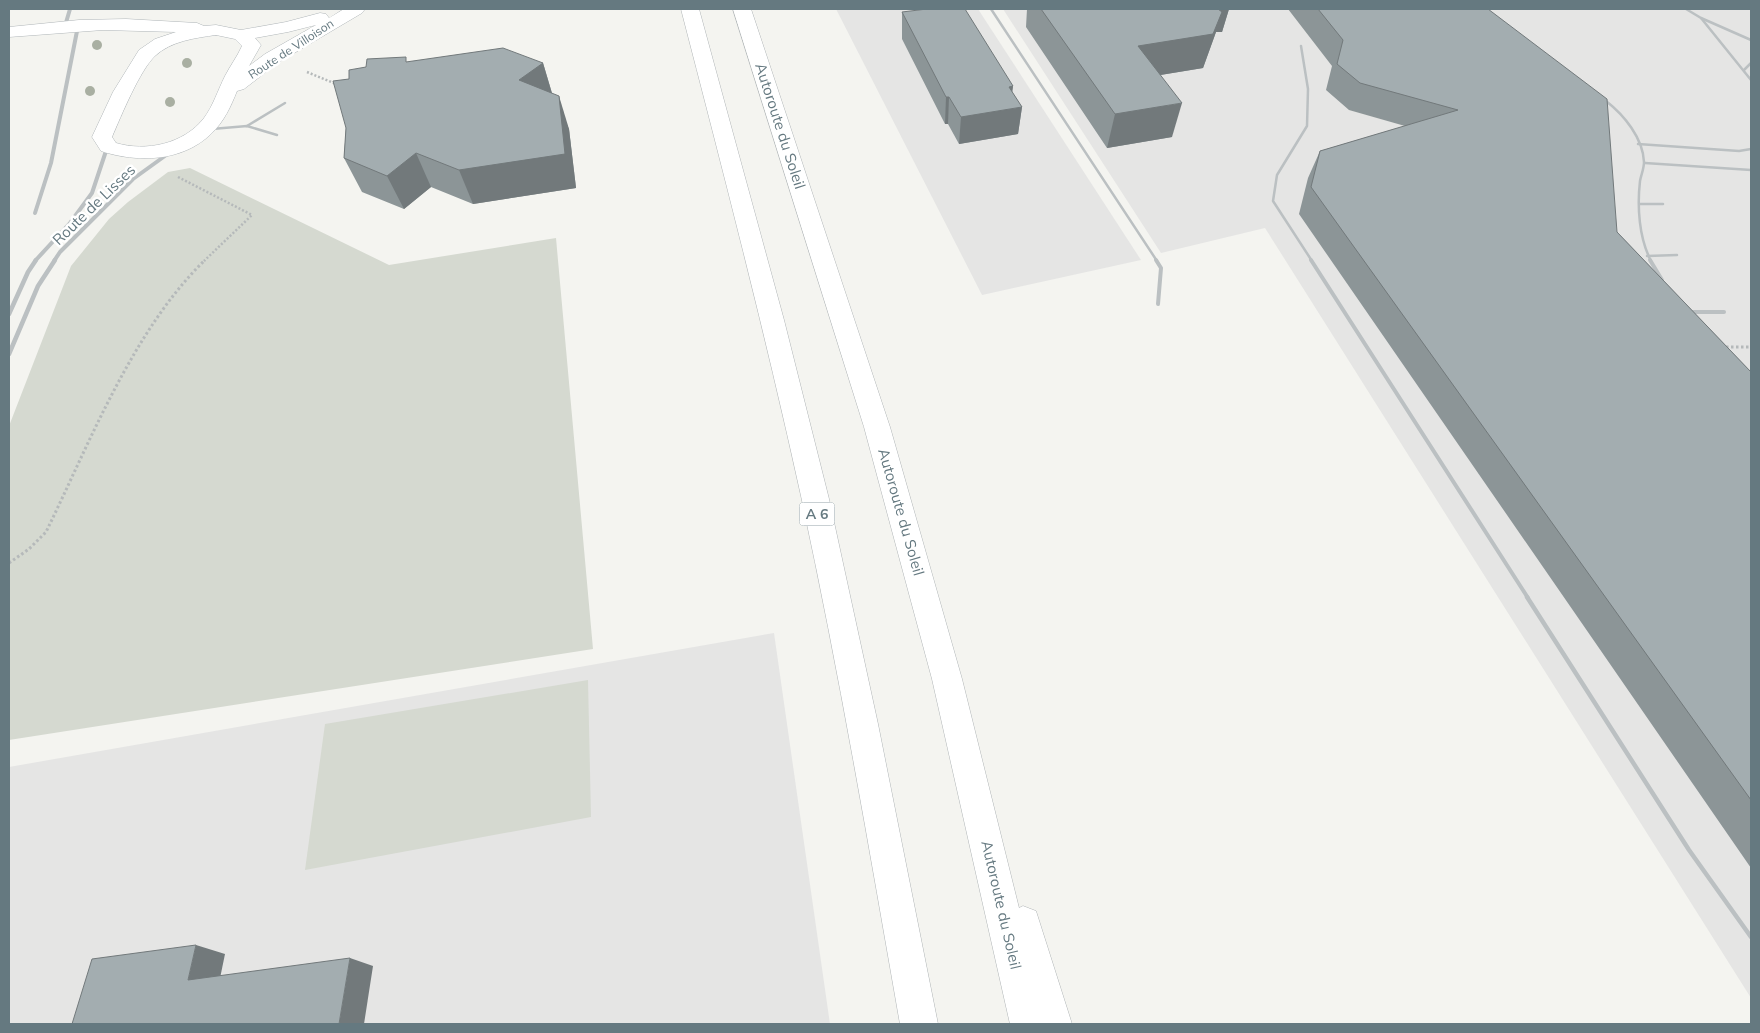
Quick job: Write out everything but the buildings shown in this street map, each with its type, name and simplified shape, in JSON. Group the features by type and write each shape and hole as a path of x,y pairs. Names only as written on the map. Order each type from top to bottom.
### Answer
{"main road":[{"name":"Route de Villoison","path":"216,30 241,34 288,27 355,9"},
{"name":"Route de Villoison","path":"228,92 272,58 355,9"},
{"name":"A 6","path":"690,9 755,252 798,425 852,673 919,1024"},
{"name":"Autoroute du Soleil","path":"742,9 877,427 947,679 1029,1024"},
{"path":"9,32 71,20 118,25 144,24 216,30"},
{"path":"118,25 152,49"},
{"path":"216,30 193,32 152,49 133,74 109,119 102,137 108,147 119,152 135,154 156,152 187,142 204,130 216,115 235,74 247,58 252,45 241,34"},
{"path":"947,679 1053,1024"}],"street":[{"path":"35,213 51,163 71,20"},
{"name":"Route de Lisses","path":"9,354 38,286 60,252 133,179 187,142"},
{"name":"Route de Lisses","path":"9,314 28,272 40,254 70,223 92,193 108,147"}],"lane":[{"path":"991,9 1161,268 1158,304"},
{"path":"1686,9 1701,18 1751,40"},
{"path":"1701,18 1711,34 1751,80"},
{"path":"1301,46 1308,90 1307,126 1277,175 1273,201 1689,850 1751,937"},
{"path":"1744,70 1751,63"},
{"path":"1606,100 1624,118 1638,144 1645,163 1640,178 1641,234 1653,269 1663,281"},
{"path":"247,126 285,103"},
{"path":"204,130 247,126 277,135"},
{"path":"1638,144 1739,151 1751,150"},
{"path":"1645,163 1751,170"},
{"path":"1640,204 1663,204"},
{"path":"1647,256 1677,255"},
{"path":"1686,306 1726,347"},
{"path":"1692,312 1724,312"}],"path":[{"path":"300,69 340,86"},
{"path":"9,563 29,549 46,532 122,376 147,332 194,271 252,215 178,178 180,170"},
{"path":"1726,347 1751,347"}],"shaded area":[{"path":"836,9 978,9 1141,260 982,295"},
{"path":"1003,9 1751,9 1751,998 1265,228 1161,253"},
{"path":"190,168 389,265 556,238 593,649 9,740 9,426 71,266 109,219 128,202 168,172"},
{"path":"774,633 830,1024 9,1024 9,767"},
{"path":"588,680 591,817 305,870 325,724"}]}
